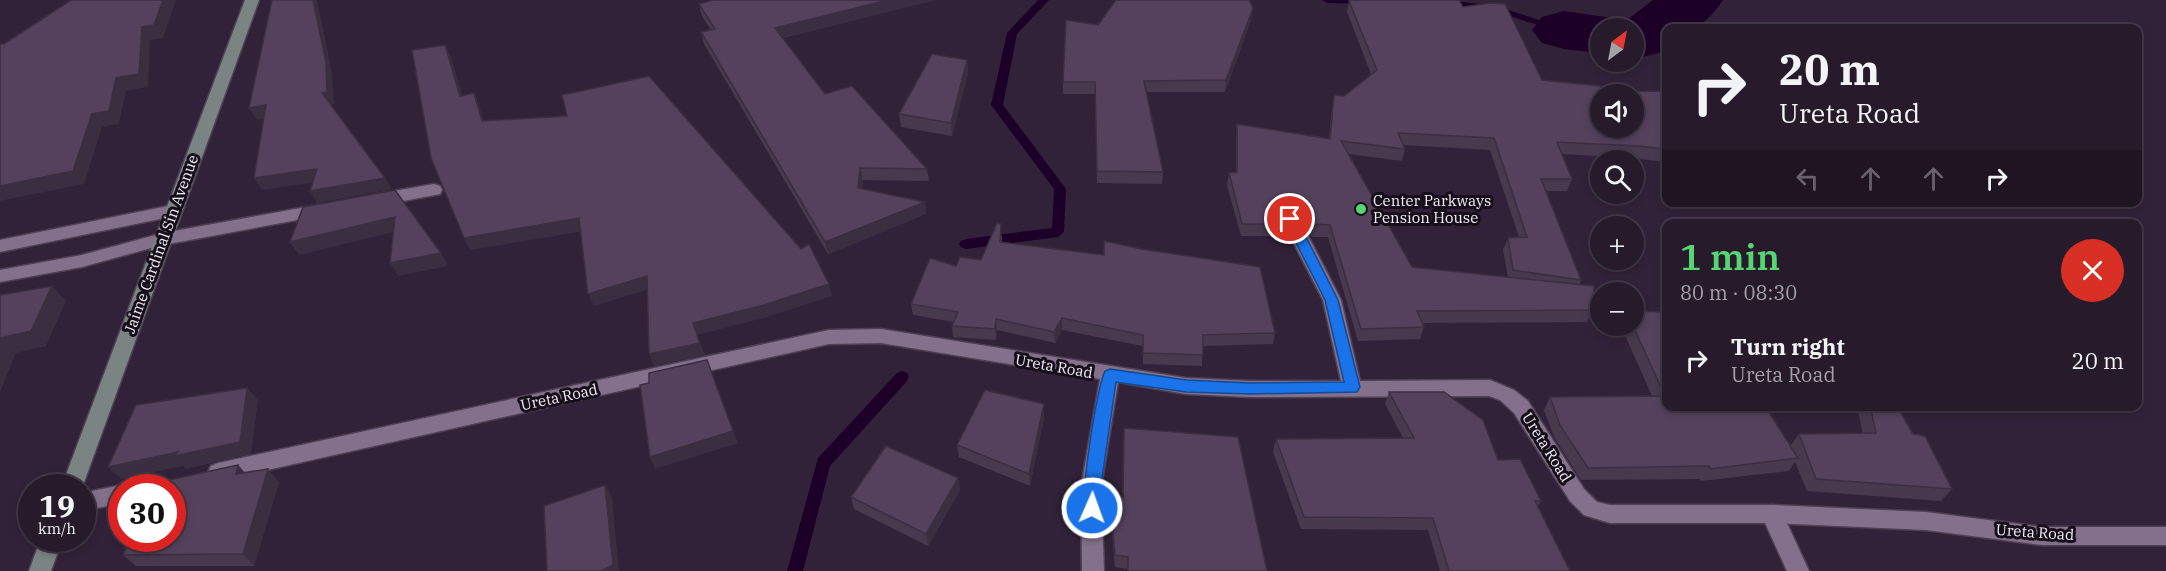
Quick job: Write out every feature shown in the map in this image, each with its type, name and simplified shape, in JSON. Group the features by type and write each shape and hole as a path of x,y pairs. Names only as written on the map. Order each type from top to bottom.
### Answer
{"main road":[{"name":"Jaime Cardinal Sin Avenue","path":"76,474 252,0"},
{"path":"40,571 47,552"}],"street":[{"path":"363,202 434,190"},
{"path":"0,276 82,261 163,239 340,207"},
{"path":"0,246 173,211"},
{"path":"1290,219 1332,300 1352,387"},
{"name":"Ureta Road","path":"196,477 829,337 881,336 1186,386 1250,389 1490,388 1507,395 1521,407 1577,495 1591,509 1610,514 1772,514 1926,521 2042,536 2166,536"},
{"path":"1093,571 1091,487 1110,375"},
{"path":"1772,514 1798,571"}],"building":[{"path":"71,0 163,0 154,25 142,27 139,74 116,78 109,111 92,114 73,171 0,186 0,44 4,44"},
{"path":"272,0 313,0 326,62 327,92 322,93 385,178 310,191 317,169 254,178 266,105 249,108"},
{"path":"713,0 888,0 775,28 825,94 852,86 927,169 860,168 858,188 925,202 825,242 701,32 715,29 699,4"},
{"path":"1116,0 1249,0 1253,8 1226,80 1144,81 1163,172 1097,171 1095,82 1063,82 1066,20 1098,25"},
{"path":"1351,0 1459,0 1463,7 1490,3 1505,4 1542,80 1590,85 1590,138 1644,138 1644,91 1662,91 1662,149 1557,142 1572,179 1541,179 1581,280 1513,270 1508,238 1527,237 1494,138 1398,133 1405,149 1341,141 1412,267 1590,286 1590,310 1417,311 1424,327 1361,329 1330,225 1313,224 1300,201 1293,198 1285,200 1281,205 1290,224 1242,224 1229,173 1237,172 1237,124 1330,139 1334,95 1344,96 1377,70 1349,1"},
{"path":"445,45 460,96 474,93 482,121 567,116 562,95 649,76 801,249 809,244 829,284 764,305 693,323 700,343 649,354 647,276 588,294 579,218 464,238 431,158 412,50"},
{"path":"932,54 967,60 951,123 899,114"},
{"path":"395,190 441,253 390,263 395,217 290,242 303,207"},
{"path":"997,223 1001,224 1000,242 1104,255 1104,241 1260,267 1275,333 1203,335 1203,355 1143,353 1143,335 1062,318 1054,332 996,319 995,329 952,326 958,312 911,304 930,258 956,266 960,257 981,260"},
{"path":"52,286 31,331 0,338 0,295"},
{"path":"1644,311 1662,312 1662,389 1638,336 1644,336"},
{"path":"707,360 733,431 650,457 640,385 649,383 649,373"},
{"path":"247,388 240,442 108,467 136,405"},
{"path":"985,390 1044,404 1029,474 957,445"},
{"path":"1389,392 1444,392 1483,420 1498,460 1520,459 1541,501 1535,501 1570,571 1449,571 1433,518 1304,517 1276,439 1414,438"},
{"path":"1662,396 1662,411 1768,411 1798,458 1710,469 1709,466 1588,468 1560,425 1550,397"},
{"path":"1871,411 1900,411 1913,434 1925,436 1952,489 1816,479 1799,434 1876,433"},
{"path":"1124,428 1238,437 1267,571 1128,571 1128,557 1115,555 1110,498 1123,497"},
{"path":"886,446 958,478 926,534 851,497"},
{"path":"238,465 236,474 268,469 243,554 123,555 124,552 186,552 186,476"},
{"path":"605,485 613,565 601,571 547,571 544,506"}],"waterway":[{"path":"966,244 1058,232 1060,189 997,105 1012,33 1044,0"},
{"path":"1327,0 1367,1"},
{"path":"1644,37 1692,0"},
{"path":"1446,3 1497,9 1564,30"},
{"path":"1564,30 1590,33"},
{"path":"795,571 823,463 902,377"}],"place":[{"name":"Center Parkways Pension House","path":"1361,209"}],"route":[{"path":"1092,508 1091,487 1110,375 1186,386 1250,389 1352,387 1332,300 1290,219"}]}
